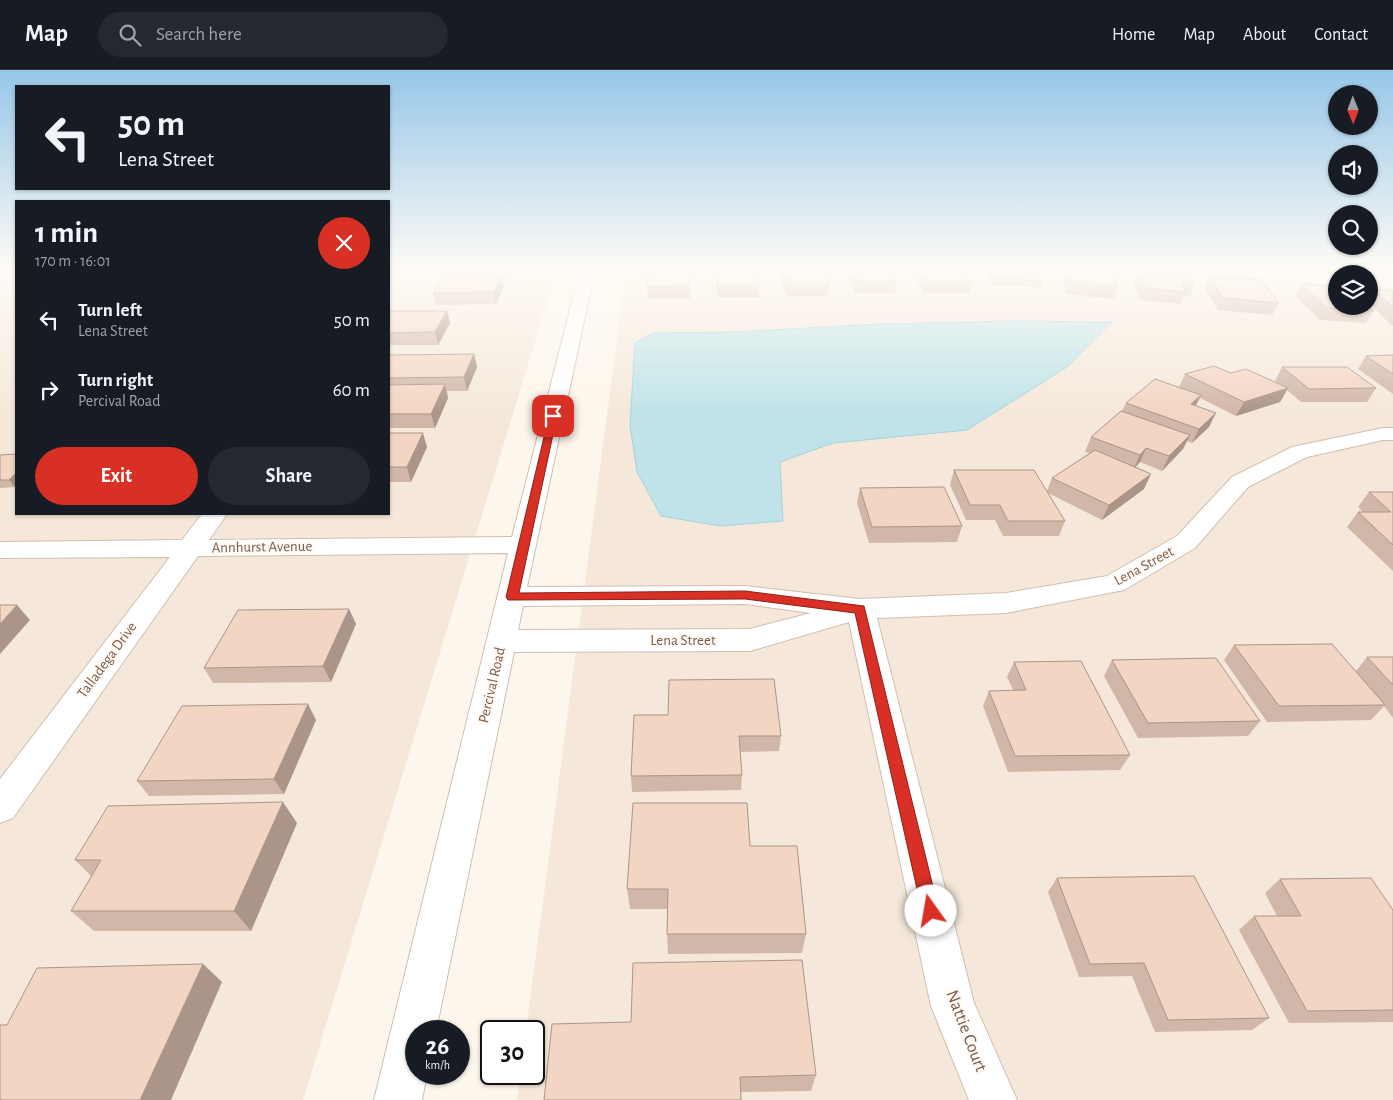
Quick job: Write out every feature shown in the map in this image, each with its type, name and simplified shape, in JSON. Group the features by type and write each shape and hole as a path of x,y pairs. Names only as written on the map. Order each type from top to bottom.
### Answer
{"street":[{"name":"Percival Road","path":"398,1100 523,545 577,318"},
{"name":"Lena Street","path":"512,597 745,595 860,609 1006,603 1114,584 1186,542 1240,482 1300,452 1383,434 1393,434"},
{"name":"Talladega Drive","path":"0,807 188,548 214,515"},
{"name":"Annhurst Avenue","path":"0,550 523,545"},
{"name":"Lena Street","path":"502,642 750,640 860,609"},
{"name":"Nattie Court","path":"860,609 953,1006 993,1100"}],"shaded area":[{"path":"0,318 15,318 15,515 390,515 390,318 542,318 303,1100 0,1100"},
{"path":"620,318 1393,318 1393,1100 517,1100 519,1085 545,1085 545,1020 527,1020"}],"water":[{"path":"1010,321 1112,322 1067,367 967,430 833,443 780,462 783,521 720,526 661,516 637,472 630,425 635,343 653,333 734,332 879,324"}],"building":[{"path":"390,318 443,318 435,332 390,333"},
{"path":"474,354 464,377 390,378 390,355"},
{"path":"1393,355 1393,374 1366,356"},
{"path":"1214,366 1231,373 1246,369 1288,388 1244,402 1185,374"},
{"path":"1282,367 1347,367 1376,388 1309,389"},
{"path":"1155,379 1201,395 1191,404 1216,413 1199,429 1126,403"},
{"path":"445,384 431,414 390,414 390,385"},
{"path":"1121,411 1190,435 1169,456 1146,448 1140,455 1091,437"},
{"path":"390,433 423,433 407,467 390,467"},
{"path":"1095,450 1151,474 1109,505 1052,478"},
{"path":"15,454 15,474 9,480 0,480 0,455"},
{"path":"954,470 1034,470 1065,521 1008,521 1000,505 970,505"},
{"path":"944,487 962,526 872,527 860,488"},
{"path":"1369,492 1393,492 1393,545 1358,512 1391,512"},
{"path":"0,605 17,605 0,624"},
{"path":"349,609 323,666 204,668 238,610"},
{"path":"1332,644 1385,705 1279,706 1234,645"},
{"path":"1367,657 1393,657 1393,685"},
{"path":"1216,658 1260,721 1148,723 1112,660"},
{"path":"1081,661 1130,755 1015,756 989,691 1026,690 1014,662"},
{"path":"774,679 781,736 739,736 742,775 631,776 634,715 668,715 669,680"},
{"path":"308,704 274,779 137,781 182,706"},
{"path":"283,802 234,911 71,911 101,860 75,860 108,806"},
{"path":"633,803 747,803 750,846 797,846 806,934 667,934 668,889 627,889"},
{"path":"1194,876 1269,1018 1168,1020 1144,963 1090,964 1057,878"},
{"path":"1371,878 1393,910 1393,1010 1307,1011 1254,916 1301,916 1280,879"},
{"path":"802,960 816,1075 740,1077 741,1100 544,1100 552,1024 631,1022 633,963"},
{"path":"203,964 140,1100 0,1100 0,1025 7,1025 37,968"}],"route":[{"path":"553,416 512,597 745,595 860,609 931,911"}]}
